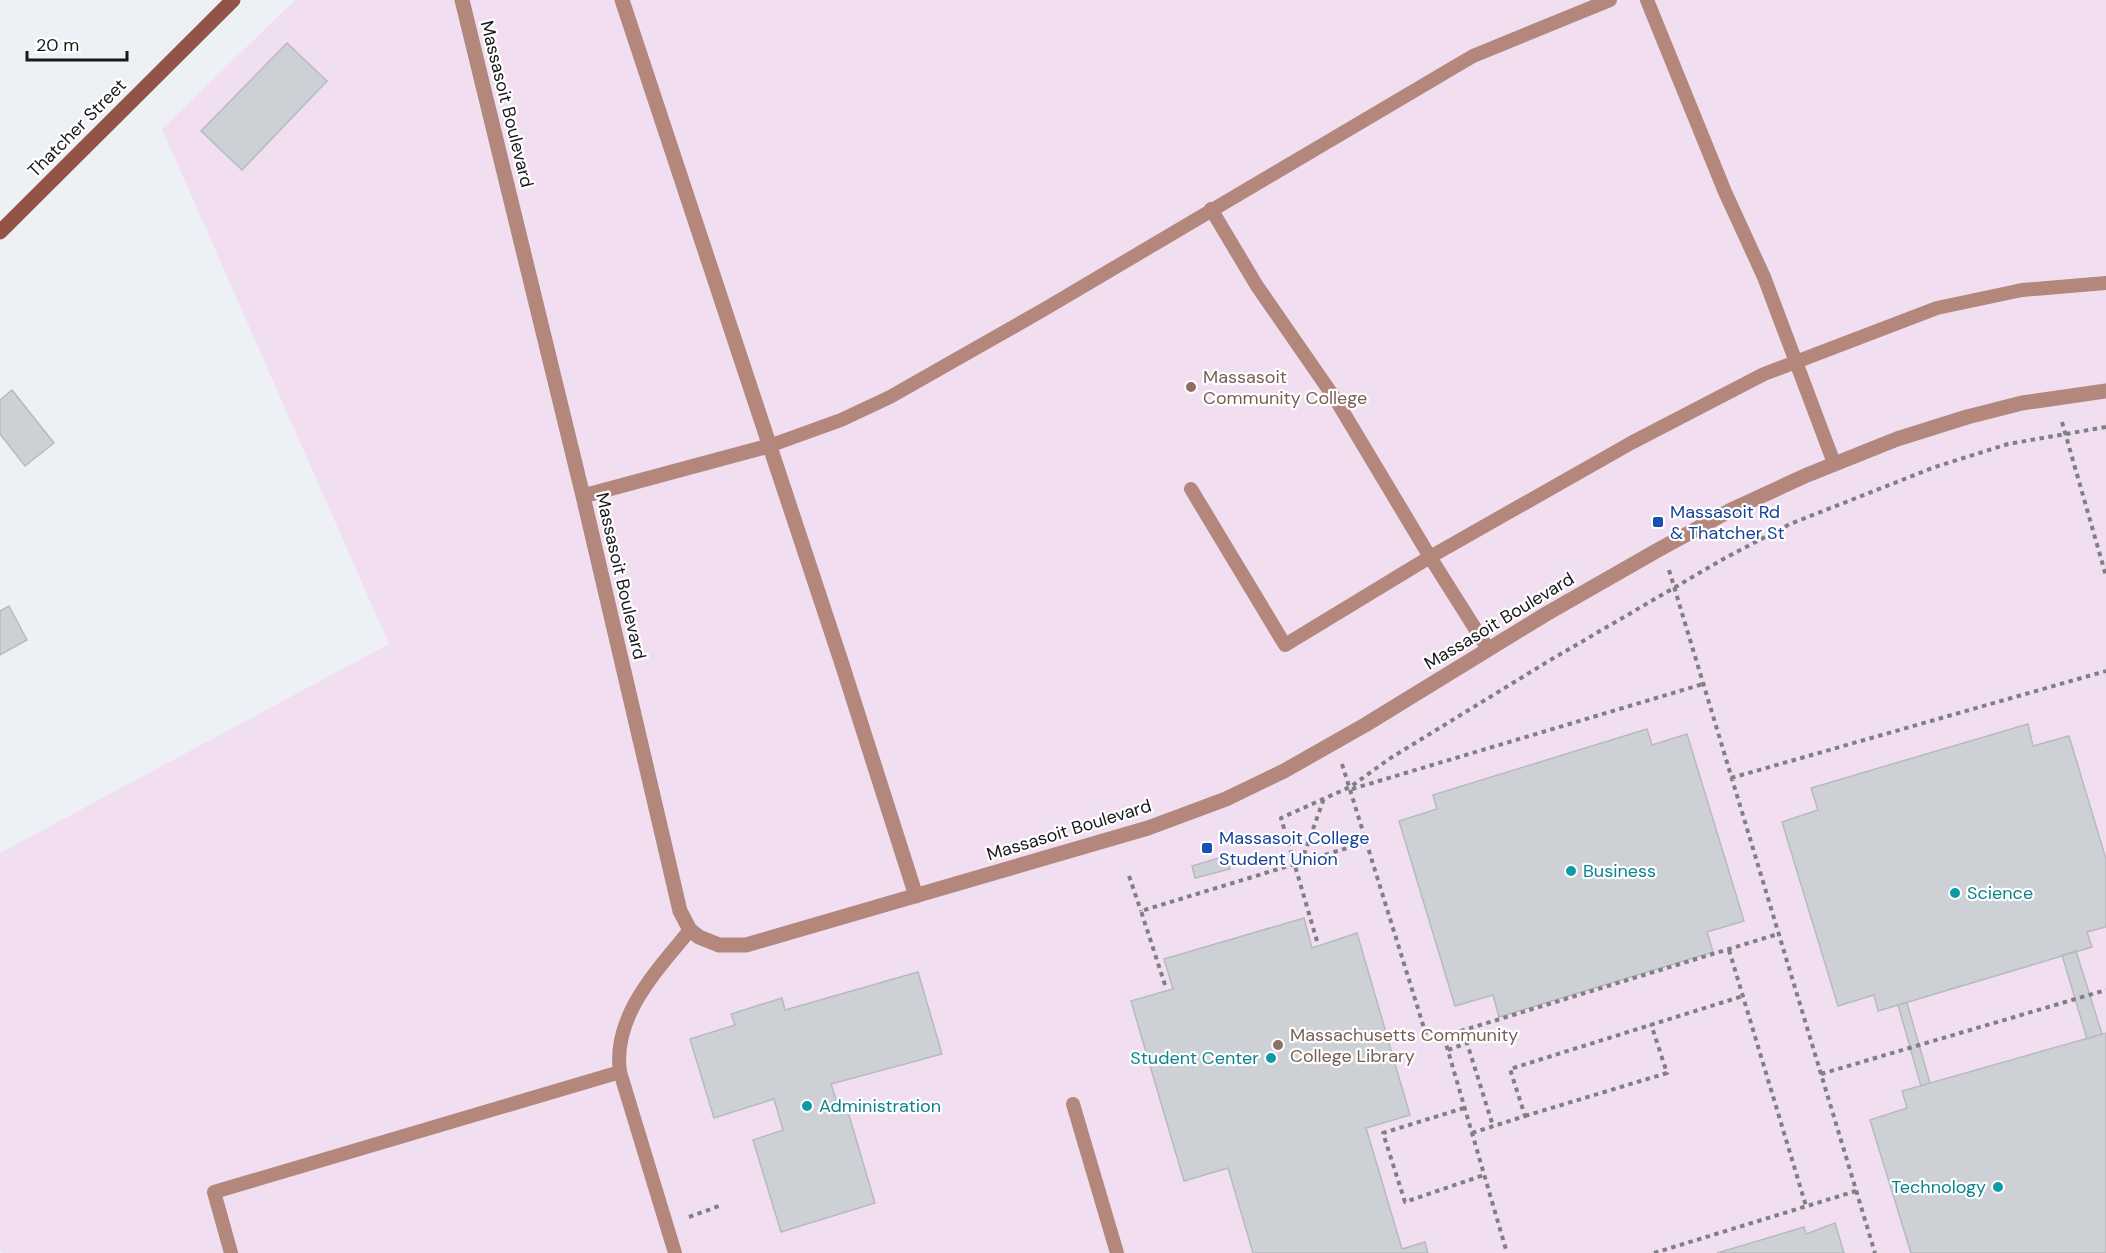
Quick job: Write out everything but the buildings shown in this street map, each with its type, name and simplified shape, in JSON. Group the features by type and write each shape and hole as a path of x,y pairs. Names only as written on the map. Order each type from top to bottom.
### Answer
{"street":[{"name":"Thatcher Street","path":"0,232 233,0"},
{"name":"Massasoit Boulevard","path":"462,0 680,911 690,930 699,937 719,945 746,945 1148,828 1254,786 1365,725 1488,649 1731,510 1897,439 1966,417 2022,402 2106,391"},
{"path":"622,0 842,664 916,896"},
{"path":"582,496 769,446"}],"lane":[{"path":"769,446 841,420 890,397 1473,56 1610,0"},
{"path":"1647,0 1725,192 1764,277 1834,464"},
{"path":"1211,209 1257,286 1336,400 1488,649"},
{"path":"1191,489 1286,645 1430,557 1631,443 1764,374 1937,308 2022,290 2106,283"},
{"path":"675,1253 620,1072 618,1058 621,1036 634,1004 656,971 690,930"},
{"path":"231,1253 214,1192 620,1072"},
{"path":"1073,1104 1118,1253"}],"path":[{"path":"2061,415 2106,576"},
{"path":"1351,788 1426,736 1557,656 1725,558 1791,524 1935,467 2008,444 2106,427"},
{"path":"1668,570 1875,1253"},
{"path":"1731,778 2106,671"},
{"path":"1317,941 1281,818 1324,797 1351,788 1703,684"},
{"path":"1335,742 1368,842 1428,1041 1778,934"},
{"path":"1301,863 1324,797"},
{"path":"1141,911 1368,842"},
{"path":"1129,876 1165,986"},
{"path":"1730,950 1806,1206"},
{"path":"1821,1074 2106,990"},
{"path":"1525,1116 1510,1069 1743,996"},
{"path":"1472,1133 1667,1073 1651,1024"},
{"path":"1443,1037 1507,1253"},
{"path":"1448,1050 1467,1043 1493,1126"},
{"path":"1464,1108 1383,1134 1405,1202 1484,1175"},
{"path":"1654,1253 1856,1191"},
{"path":"667,1225 720,1206"}],"shaded area":[{"name":"Massasoit Community College","path":"295,0 2106,0 2106,1253 2,1253 0,1250 0,853 389,644 162,129"}],"place":[{"name":"Massasoit Community College","path":"1191,387"},
{"name":"Massasoit Rd & Thatcher St","path":"1658,522"},
{"name":"Massasoit College Student Union","path":"1207,848"},
{"name":"Business","path":"1571,871"},
{"name":"Science","path":"1955,893"},
{"name":"Massachusetts Community College Library","path":"1278,1045"},
{"name":"Student Center","path":"1271,1058"},
{"name":"Administration","path":"807,1106"},
{"name":"Technology","path":"1998,1187"}]}
